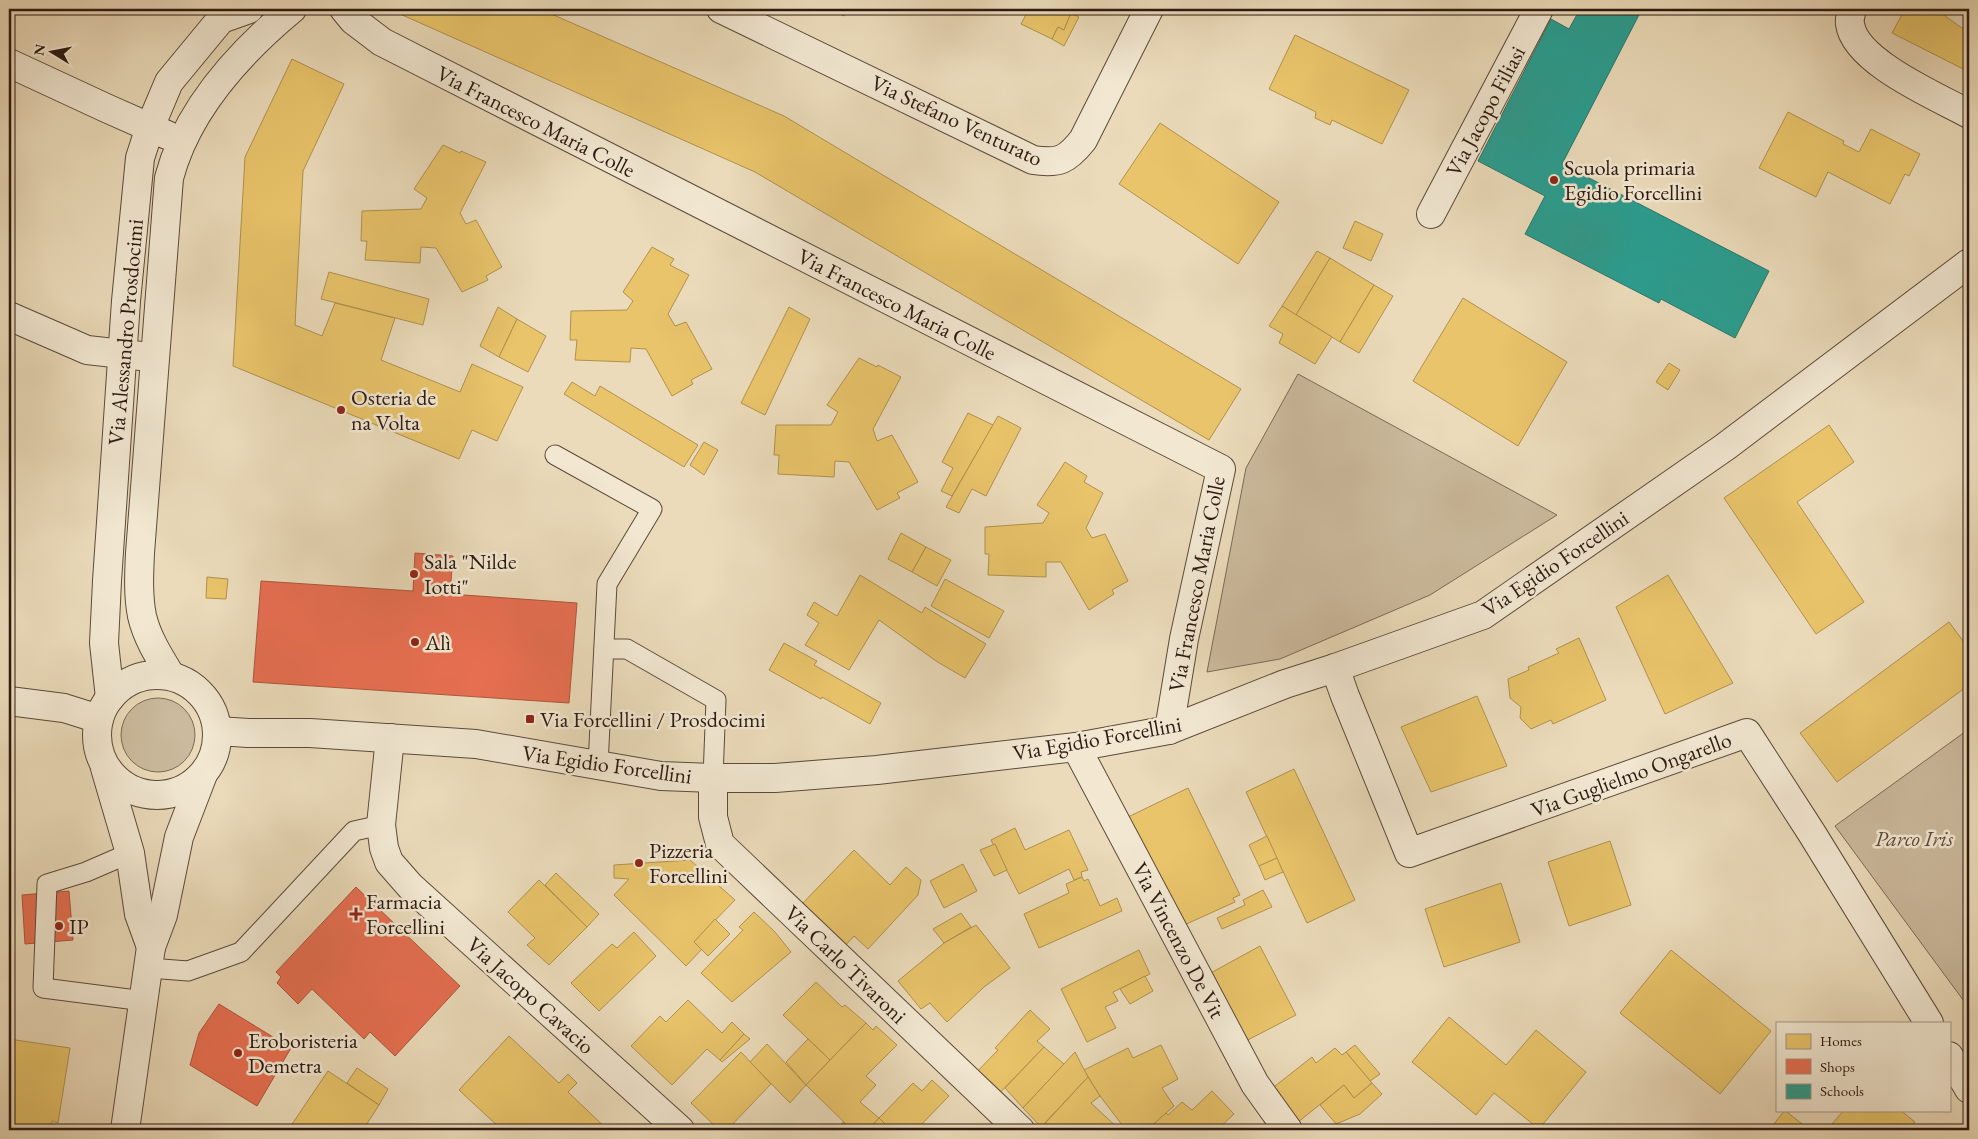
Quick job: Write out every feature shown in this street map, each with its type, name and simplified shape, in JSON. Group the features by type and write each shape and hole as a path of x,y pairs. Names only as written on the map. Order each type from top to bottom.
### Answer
{"street":[{"name":"Via Alessandro Prosdocimi","path":"104,708 105,616 130,253 140,158 150,127 169,82 221,19 249,9"},
{"name":"Via Alessandro Prosdocimi","path":"171,676 155,650 142,617 139,583 169,178 182,141 205,99 248,49 292,9"},
{"name":"Via Francesco Maria Colle","path":"344,9 353,20 382,42 1221,469 1184,639 1169,730"},
{"name":"Via Stefano Venturato","path":"734,11 1033,160 1052,163 1071,155 1083,140 1149,9"},
{"name":"Via Jacopo Filiasi","path":"1431,214 1539,9"},
{"path":"1852,9 1849,24 1855,38 1872,58 1903,78 1969,114"},
{"path":"9,63 182,141"},
{"name":"Via Egidio Forcellini","path":"218,731 248,734 310,733 476,744 661,776 775,778 877,770 1076,747 1169,730 1285,684 1335,668 1483,614 1725,447 1969,264"},
{"path":"9,316 87,350 155,357"},
{"name":"Via Guglielmo Ongarello","path":"1335,668 1409,853 1747,732 1928,1022"},
{"path":"125,1130 150,958 163,915 179,837 202,777 214,756 218,731 213,713 203,696 189,684 171,676 144,676 119,688 104,708 97,742 130,853 139,914 150,958"},
{"path":"9,701 64,708 104,708"},
{"name":"Via Jacopo Cavacio","path":"390,738 381,825 384,848 389,862 410,886 680,1130"},
{"name":"Via Vincenzo De Vit","path":"1076,747 1255,1084 1288,1130"},
{"path":"104,765 119,783 139,794 161,796 183,790 202,777"},
{"name":"Via Carlo Tivaroni","path":"713,778 713,817 720,844 1020,1130"},
{"path":"1950,1058 1969,1089"}],"lane":[{"path":"555,455 652,509 607,584 598,766"},
{"path":"604,649 627,649 716,700 713,778"},
{"path":"150,958 188,971 241,952 354,831 381,825"},
{"path":"130,853 86,872 46,884 43,988 144,1001"}],"green space":[{"path":"1298,374 1557,515 1430,595 1280,659 1207,672 1246,468"},
{"path":"158,698 172,701 184,709 192,721 195,735 192,749 184,761 172,769 158,772 144,769 132,761 124,749 121,735 124,721 132,709 144,701"},
{"name":"Parco Iris","path":"1969,729 1969,1008 1835,826"}],"building: Homes":[{"path":"402,9 540,9 784,116 1241,389 1209,440 755,172 400,14"},
{"path":"830,9 848,9 844,16"},
{"path":"1029,9 1062,9 1071,13 1064,30 1058,27 1052,39 1021,24"},
{"path":"1905,9 1950,9 1945,16 1969,33 1969,72 1892,33"},
{"path":"1071,13 1079,17 1064,46 1052,39 1058,27 1064,30"},
{"path":"1295,35 1409,90 1382,144 1332,120 1330,125 1315,118 1316,112 1269,89"},
{"path":"292,59 344,84 303,171 295,325 322,336 335,303 395,318 381,360 460,392 472,364 523,387 497,441 472,430 459,459 233,366 245,157"},
{"path":"1788,112 1844,141 1843,144 1859,152 1871,129 1920,154 1909,176 1905,174 1890,204 1828,172 1816,197 1759,168"},
{"path":"1160,123 1279,202 1238,264 1119,184"},
{"path":"443,145 486,162 460,213 466,224 476,220 502,267 486,276 488,280 462,292 436,248 421,247 420,263 365,260 367,241 361,241 362,211 421,209 427,198 414,189"},
{"path":"1355,221 1383,234 1371,261 1343,248"},
{"path":"652,247 674,259 670,265 689,275 668,314 675,326 686,322 712,369 691,380 693,384 672,396 646,349 631,348 630,362 575,360 577,340 570,340 571,311 627,310 633,301 623,292"},
{"path":"1317,251 1330,258 1296,315 1282,306"},
{"path":"1330,258 1374,285 1340,342 1296,315"},
{"path":"329,272 429,299 423,325 321,299"},
{"path":"1374,285 1393,296 1359,353 1340,342"},
{"path":"1463,298 1567,362 1518,446 1413,381"},
{"path":"1282,306 1332,337 1315,364 1279,343 1283,334 1269,326"},
{"path":"498,307 517,319 499,357 480,346"},
{"path":"789,307 810,319 765,415 741,403"},
{"path":"517,319 546,336 528,372 499,357"},
{"path":"859,358 901,377 873,429 877,441 892,435 918,482 897,493 900,498 877,510 849,462 835,461 834,477 778,474 779,455 774,455 776,425 831,425 838,412 827,405"},
{"path":"1669,363 1680,370 1668,390 1656,382"},
{"path":"572,382 595,396 600,386 698,445 684,467 564,394"},
{"path":"968,413 993,425 952,496 941,491 953,468 942,462"},
{"path":"998,416 1021,428 986,496 972,489 959,513 946,507"},
{"path":"1829,425 1854,462 1797,502 1864,602 1816,634 1724,498"},
{"path":"704,442 718,450 704,475 690,465"},
{"path":"1065,462 1087,476 1084,482 1103,493 1086,528 1092,538 1105,534 1128,581 1112,590 1114,594 1089,610 1061,562 1046,562 1046,577 988,575 989,554 985,554 985,527 1043,523 1049,513 1037,505"},
{"path":"901,533 926,547 912,572 888,559"},
{"path":"926,547 951,560 937,586 912,572"},
{"path":"860,575 922,613 925,607 986,644 965,678 936,661 879,620 849,670 805,645 819,623 807,615 814,602 837,616"},
{"path":"1668,575 1733,683 1665,714 1616,607"},
{"path":"207,577 228,579 226,599 206,598"},
{"path":"945,579 1004,611 989,638 931,606"},
{"path":"1949,622 1969,649 1969,685 1837,782 1800,733"},
{"path":"1579,638 1606,700 1553,724 1551,720 1531,729 1520,718 1521,707 1510,698 1508,679 1529,670 1528,667 1559,653 1556,649"},
{"path":"784,643 817,661 814,665 881,703 870,724 769,670"},
{"path":"1477,696 1507,766 1431,792 1401,727"},
{"path":"1294,769 1355,900 1307,923 1246,792"},
{"path":"1188,788 1240,895 1233,898 1235,902 1182,926 1128,817"},
{"path":"1015,828 1025,850 1069,830 1088,870 1081,872 1082,877 1074,880 1069,869 1019,894 991,840"},
{"path":"1267,836 1277,858 1259,866 1249,845"},
{"path":"1610,841 1631,905 1569,926 1548,862"},
{"path":"995,844 1007,870 994,876 980,850"},
{"path":"854,850 890,885 906,867 921,880 918,895 868,949 854,936 844,947 801,905"},
{"path":"1277,858 1283,872 1265,880 1259,866"},
{"path":"690,860 735,900 694,942 702,949 686,966 614,895 629,879 614,878 614,865"},
{"path":"963,864 977,891 944,908 930,881"},
{"path":"556,873 599,914 587,927 545,885"},
{"path":"1082,877 1084,881 1088,879 1100,906 1117,898 1122,911 1039,948 1024,914 1069,893 1066,884"},
{"path":"539,880 587,927 549,965 527,945 535,938 508,912"},
{"path":"1501,883 1520,942 1444,967 1425,909"},
{"path":"1263,890 1272,907 1222,929 1217,918 1245,905 1243,900"},
{"path":"754,912 775,932 791,952 732,1002 701,973 743,930 739,927"},
{"path":"961,913 971,927 944,943 933,929"},
{"path":"715,919 730,934 708,956 694,942"},
{"path":"976,925 1010,968 984,987 947,1022 930,1003 921,1009 898,981 944,943"},
{"path":"634,932 656,956 599,1011 571,983 612,944 617,948"},
{"path":"1260,946 1296,1015 1242,1043 1207,975"},
{"path":"1139,950 1150,974 1113,992 1118,1001 1105,1007 1116,1028 1087,1042 1061,989"},
{"path":"1671,950 1771,1031 1720,1094 1620,1013"},
{"path":"1145,976 1153,991 1130,1004 1120,989"},
{"path":"816,982 842,1007 845,1005 866,1023 830,1060 783,1015"},
{"path":"688,1000 722,1033 732,1022 744,1034 720,1060 707,1049 672,1085 631,1046 660,1016 666,1022"},
{"path":"1030,1010 1050,1029 1037,1041 1044,1047 994,1099 971,1078 998,1050 995,1048"},
{"path":"1449,1017 1506,1065 1536,1030 1586,1072 1539,1129 1494,1093 1476,1115 1412,1062"},
{"path":"866,1023 873,1030 876,1026 897,1045 866,1076 876,1085 860,1102 879,1118 868,1130 852,1130 806,1085"},
{"path":"744,1034 750,1039 722,1062 720,1060"},
{"path":"509,1036 559,1083 568,1074 577,1083 568,1092 608,1130 502,1130 459,1090"},
{"path":"9,1039 70,1048 58,1123 52,1121 51,1130 9,1130"},
{"path":"808,1039 830,1060 806,1085 786,1062"},
{"path":"767,1044 806,1085 790,1103 750,1062"},
{"path":"1161,1045 1178,1079 1162,1088 1174,1106 1147,1130 1126,1130 1100,1096 1084,1070 1128,1048 1133,1058"},
{"path":"1355,1045 1380,1074 1370,1081 1346,1052"},
{"path":"1044,1047 1064,1064 1023,1108 1005,1088"},
{"path":"1335,1048 1342,1055 1346,1052 1372,1083 1354,1098 1344,1085 1297,1123 1270,1090 1312,1057 1316,1063"},
{"path":"741,1052 771,1084 727,1130 719,1130 691,1103"},
{"path":"1075,1052 1088,1077 1041,1127 1023,1108"},
{"path":"357,1068 388,1089 379,1105 347,1083"},
{"path":"328,1071 379,1105 363,1130 288,1130"},
{"path":"1088,1077 1100,1096 1091,1103 1120,1130 1039,1130"},
{"path":"932,1080 949,1096 916,1130 891,1130 879,1118 913,1083 922,1091"},
{"path":"1372,1083 1382,1094 1360,1114 1336,1124 1320,1105 1344,1085 1354,1098"},
{"path":"1212,1091 1234,1114 1217,1130 1147,1130 1182,1102 1192,1110"},
{"path":"1783,1112 1787,1112 1810,1130 1769,1130"},
{"path":"1842,1112 1902,1112 1915,1122 1908,1130 1827,1130"},
{"path":"879,1118 891,1130 868,1130"},
{"path":"843,1122 852,1130 835,1130"}],"building: Shops":[{"name":"Alì","path":"415,553 453,556 450,594 577,603 569,703 253,682 261,581 413,591"},
{"path":"356,887 460,986 395,1056 370,1032 364,1039 312,989 298,1004 277,983 281,977 276,972"},
{"path":"69,891 73,940 25,944 22,895"},
{"path":"219,1004 291,1048 257,1106 190,1065 199,1033"}],"building: Schools":[{"name":"Scuola primaria Egidio Forcellini","path":"1580,9 1642,9 1562,164 1769,271 1735,338 1661,299 1659,303 1525,234 1545,196 1478,161 1551,19 1569,29"}],"place":[{"name":"Scuola primaria Egidio Forcellini","path":"1554,180"},
{"name":"Osteria de na Volta","path":"341,410"},
{"name":"Sala \"Nilde Iotti\"","path":"414,574"},
{"name":"Alì","path":"415,642"},
{"name":"Via Forcellini / Prosdocimi","path":"530,719"},
{"name":"Pizzeria Forcellini","path":"639,863"},
{"name":"Farmacia Forcellini","path":"356,914"},
{"name":"IP","path":"59,926"},
{"name":"Eroboristeria Demetra","path":"238,1053"}]}
